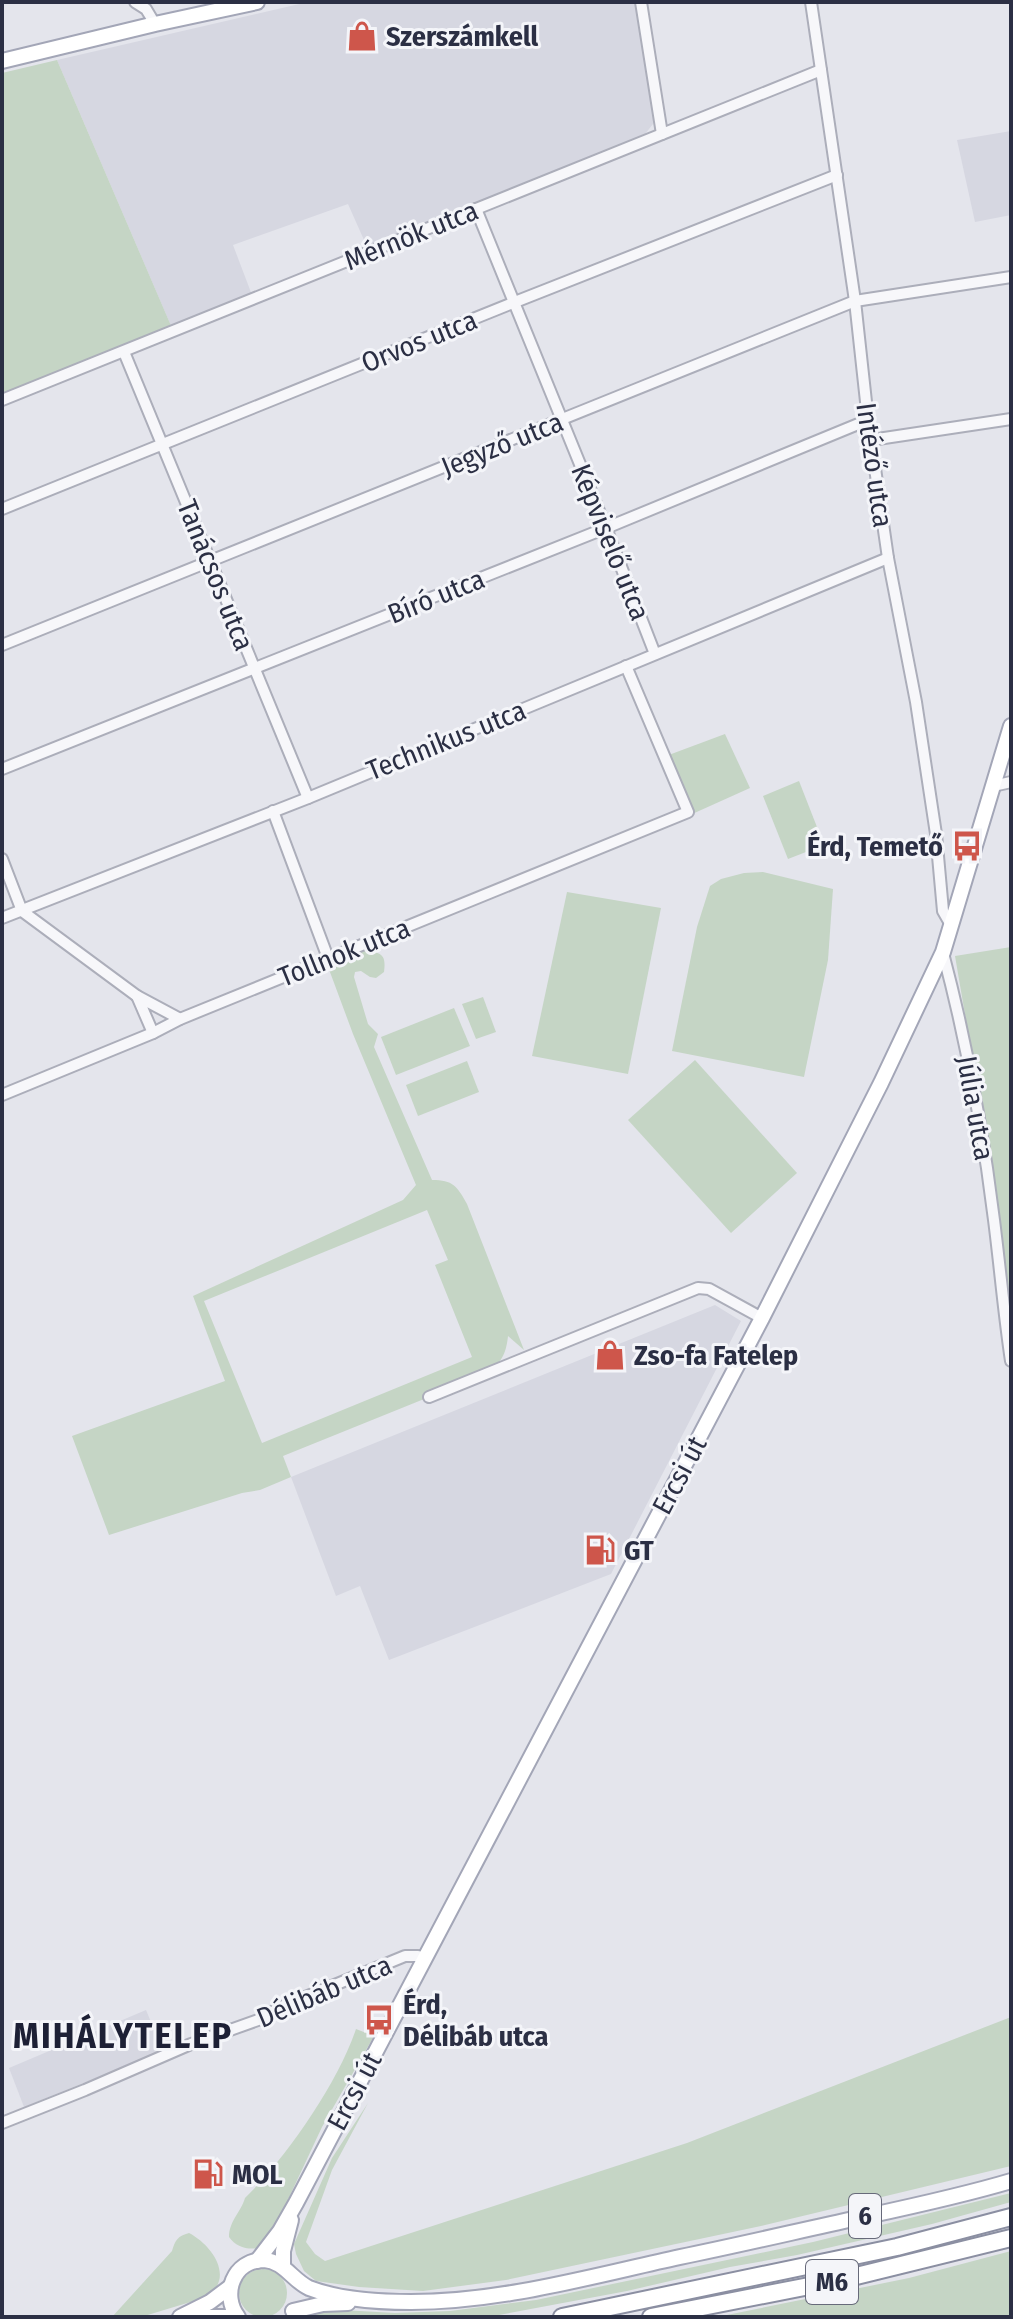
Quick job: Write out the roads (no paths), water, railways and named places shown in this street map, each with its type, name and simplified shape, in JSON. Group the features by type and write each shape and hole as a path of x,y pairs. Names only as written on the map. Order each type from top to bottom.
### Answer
{"highway":[{"name":"M6","path":"562,2317 897,2247 1011,2217"},
{"name":"M6","path":"651,2317 856,2277 1011,2238"}],"main road":[{"path":"2,61 257,2"},
{"name":"Ercsi út","path":"180,2317 210,2302 230,2287 239,2270 257,2261 280,2231 762,1318 881,1083 943,952 1011,726"},
{"name":"6","path":"291,2314 323,2304 454,2300 530,2289 891,2211 1011,2181"},
{"name":"Ercsi út","path":"288,2271 283,2251 296,2203"},
{"name":"6","path":"257,2261 273,2262 309,2288 374,2301"},
{"name":"6","path":"288,2271 297,2286 298,2296 291,2314"},
{"path":"205,2317 235,2317 230,2303 230,2287"}],"street":[{"path":"135,2 146,9 155,24"},
{"path":"641,2 662,134"},
{"name":"Intéző utca","path":"811,2 855,301 888,558 920,728 936,834 943,911 951,925"},
{"name":"Mérnök utca","path":"2,400 821,70"},
{"name":"Orvos utca","path":"2,509 837,175"},
{"name":"Képviselő utca","path":"476,209 655,654"},
{"name":"Jegyző utca","path":"2,645 855,301 1011,277"},
{"name":"Tanácsos utca","path":"124,352 308,798"},
{"path":"871,440 1011,419"},
{"name":"Bíró utca","path":"2,769 868,420"},
{"name":"Technikus utca","path":"2,918 308,798 888,558"},
{"name":"Képviselő utca","path":"626,666 688,812"},
{"path":"993,786 1011,782"},
{"path":"273,811 328,958"},
{"name":"Tollnok utca","path":"2,1095 688,812"},
{"path":"2,859 22,911 137,996 180,1019"},
{"name":"Júlia utca","path":"943,952 981,1131 1011,1361"},
{"path":"137,996 153,1033"},
{"path":"429,1397 698,1288 709,1289 762,1318"},
{"name":"Délibáb utca","path":"2,2123 191,2044 258,2020 281,2007 405,1956 424,1958"}],"place":[{"name":"Szerszámkell","path":"362,36"},
{"name":"Érd, Temető","path":"967,846"},
{"name":"Zso-fa Fatelep","path":"610,1355"},
{"name":"GT","path":"600,1550"},
{"name":"Érd, Délibáb utca","path":"379,2020"},
{"name":"MOL","path":"208,2174"}],"district":[{"name":"MIHÁLYTELEP","path":"123,2035"}]}
